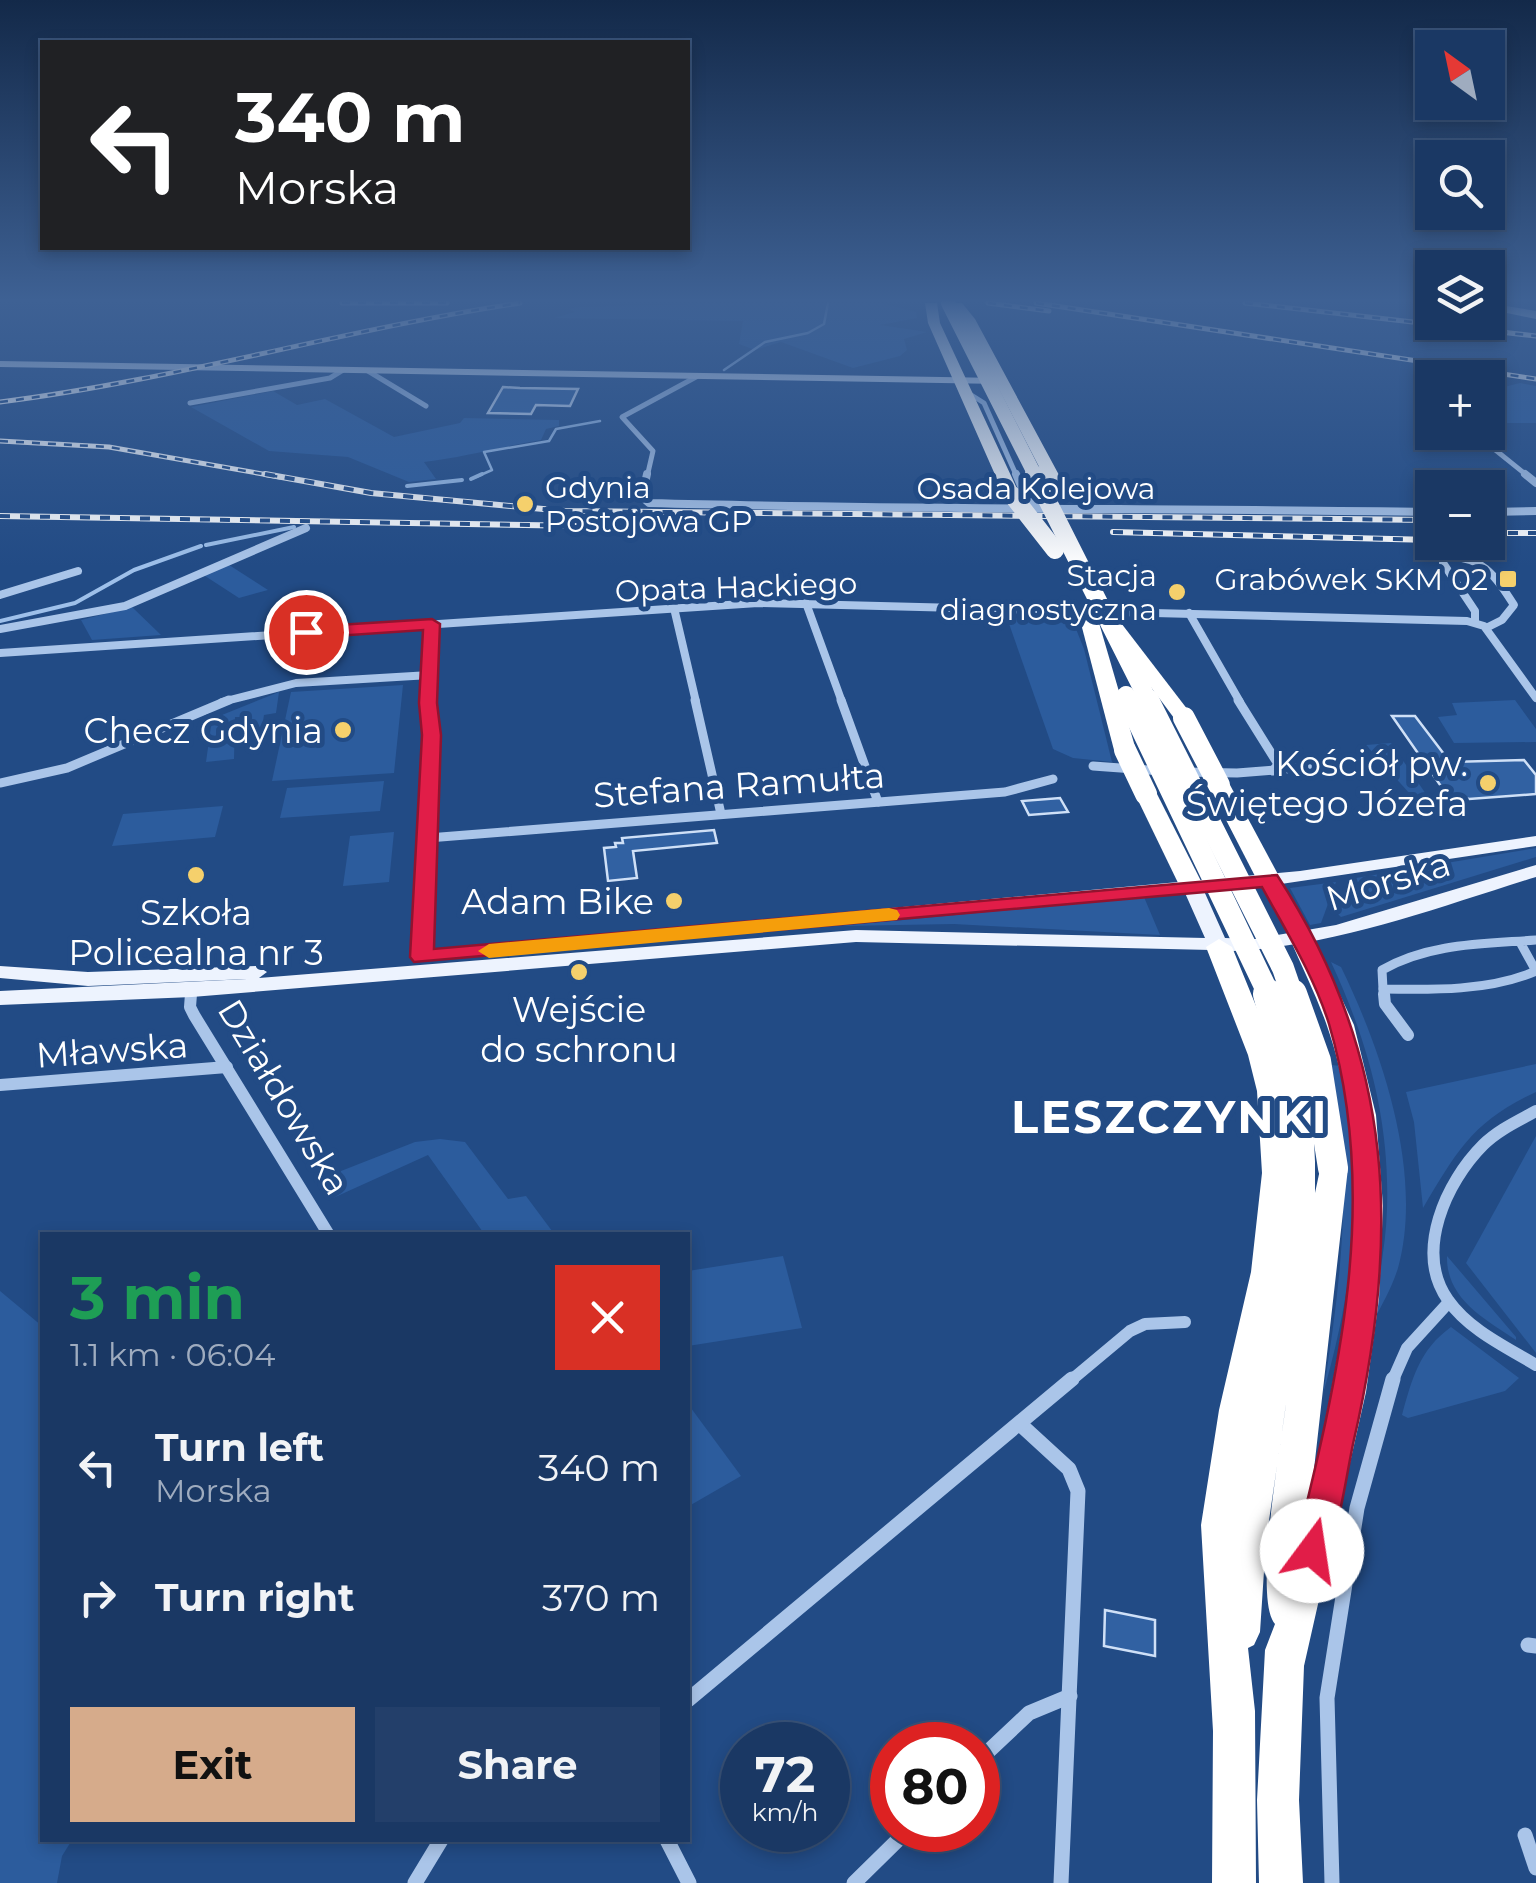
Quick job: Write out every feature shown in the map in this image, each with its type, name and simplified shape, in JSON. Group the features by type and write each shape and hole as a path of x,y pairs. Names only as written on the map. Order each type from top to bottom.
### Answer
{"highway":[{"path":"964,391 1012,495 1062,547"},
{"path":"980,391 1294,992 1316,1061 1333,1168 1288,1530 1278,1800 1281,1883"},
{"path":"989,391 1062,547"},
{"path":"1006,391 1058,488 1062,547"},
{"path":"1097,615 1184,718 1269,880"},
{"path":"1097,615 1114,718 1192,887"},
{"path":"1097,615 1274,1006 1298,1100 1300,1256 1247,1540 1233,1729"},
{"path":"1285,1664 1348,1400 1365,1276 1368,1162 1352,1063 1325,984 1302,939"},
{"path":"1219,946 1262,1055 1271,1092 1277,1173 1267,1272 1236,1410 1220,1525 1233,1729 1234,1883"},
{"path":"1262,1055 1352,1063"}],"main road":[{"name":"Morska","path":"0,972 59,978 126,978 422,957 1269,880 1536,842"},
{"name":"Morska","path":"0,998 192,990 856,936 972,936 1219,946 1302,939 1536,871"},
{"path":"1269,880 1302,939"},
{"path":"1192,887 1219,946"}],"street":[{"path":"190,403 258,391"},
{"path":"401,391 426,406"},
{"name":"Osada Kolejowa","path":"670,391 622,417 653,451 642,496 652,504 935,511 1044,508 1415,512"},
{"path":"968,391 984,403 1027,500 1044,508 1053,500 1037,481 998,402 1002,391"},
{"path":"1495,450 1536,483"},
{"path":"1505,512 1536,511"},
{"path":"0,629 125,606 306,528"},
{"path":"1486,628 1502,620 1514,606 1486,564 1464,556 1444,558 1443,564 1475,612 1475,622 1486,628 1536,698"},
{"path":"0,595 78,571"},
{"path":"806,603 878,802"},
{"name":"Opata Hackiego","path":"0,653 674,608 806,603 1475,622"},
{"path":"674,608 721,814"},
{"path":"1188,613 1232,684 1242,710 1278,764 1273,771"},
{"path":"422,957 432,624"},
{"path":"0,783 46,776 88,763 268,688 430,674"},
{"path":"1093,766 1190,772 1273,771 1335,765"},
{"name":"Stefana Ramułta","path":"428,838 1005,792 1053,778"},
{"path":"1408,1035 1384,1004 1382,970 1397,960 1432,951 1536,940"},
{"path":"1383,988 1520,978 1536,971 1520,942"},
{"name":"Działdowska","path":"192,990 190,1008 327,1232"},
{"name":"Mławska","path":"0,1085 226,1068"},
{"path":"1536,1110 1501,1130 1470,1159 1453,1188 1433,1244 1432,1272 1449,1302 1536,1366"},
{"path":"1332,1883 1327,1698 1344,1566 1397,1365 1406,1348 1449,1302"},
{"path":"690,1698 1130,1332 1145,1324 1185,1322"},
{"path":"1021,1425 1069,1469 1078,1491 1061,1883"},
{"path":"1000,1739 1041,1702 1070,1696"},
{"path":"1525,1835 1536,1868"},
{"path":"414,1883 440,1842"},
{"path":"667,1842 689,1883"},
{"path":"854,1883 886,1852"}],"shaded area":[{"path":"273,391 297,405 325,399 394,437 460,423 464,418 559,420 559,426 546,429 541,440 424,462 436,479 409,482 348,457 269,451 191,407"},
{"path":"1505,391 1536,391 1536,423 1505,423"},
{"path":"226,563 268,590 239,598 202,574"},
{"path":"132,607 161,635 92,640 81,620"},
{"path":"1007,618 1072,619 1084,649 1112,762 1073,758 1053,749"},
{"path":"403,685 394,773 272,781 291,692"},
{"path":"279,692 276,713 264,715 261,734 241,736 244,717 235,717 234,759 206,762 212,719"},
{"path":"1515,700 1536,729 1536,742 1454,743 1438,717 1457,715 1452,703"},
{"path":"1391,743 1441,816 1419,804 1366,745"},
{"path":"384,781 380,811 280,818 287,788"},
{"path":"223,806 215,837 112,846 123,814"},
{"path":"394,832 389,882 343,886 350,836"},
{"path":"1536,848 1536,857 1341,917 1336,912 1352,882 1350,879"},
{"path":"1336,882 1321,923 1310,925 1290,888"},
{"path":"1144,897 1160,935 954,924 841,926"},
{"path":"1331,962 1341,967 1371,1036 1395,1114 1402,1154 1405,1232 1396,1275 1372,1324 1386,1223 1385,1144 1366,1052"},
{"path":"1536,1064 1536,1092 1482,1126 1446,1170 1423,1208 1414,1122 1406,1092"},
{"path":"1331,1065 1341,1066 1349,1108 1355,1190 1343,1312 1323,1394 1340,1270 1343,1189 1338,1106"},
{"path":"1536,1136 1536,1353 1466,1263"},
{"path":"415,1142 465,1142 508,1199 526,1196 553,1232 483,1232 428,1155 333,1198 341,1171"},
{"path":"783,1256 802,1328 690,1346 690,1271"},
{"path":"1447,1256 1516,1340 1480,1316 1460,1296 1448,1271"},
{"path":"0,1291 40,1324 40,1842 71,1842 62,1856 57,1883 0,1883"},
{"path":"1451,1327 1519,1378 1505,1391 1408,1418 1402,1415 1424,1355"},
{"path":"690,1407 741,1476 690,1505"}],"building":[{"path":"501,391 577,391 570,406 536,405 531,414 488,413"},
{"name":"Kościół pw. Świętego Józefa","path":"1392,716 1415,716 1450,762 1524,760 1536,775 1536,794 1469,799 1445,792"},
{"path":"1060,798 1068,812 1029,815 1022,801"},
{"path":"714,830 717,843 633,851 637,878 608,881 604,848 616,847 615,843 623,843 622,838"},
{"path":"1105,1610 1155,1620 1155,1656 1104,1646"}],"waterway":[{"path":"476,477 492,470 484,452 549,441 556,429 600,421"},
{"path":"471,479 482,474"},
{"path":"407,486 462,480"},
{"path":"206,545 294,527"},
{"path":"0,621 75,603 134,570 201,546"}],"railway":[{"path":"0,402 73,391"},
{"path":"0,441 109,447 280,477"},
{"path":"265,474 371,493 565,511 1415,520"},
{"path":"0,516 588,526"},
{"path":"1113,532 1415,540"},
{"path":"1505,533 1536,533"}],"slow traffic":[{"path":"489,951 889,915"}],"place":[{"name":"Gdynia Postojowa GP","path":"525,504"},
{"name":"Grabówek SKM 02","path":"1508,579"},
{"name":"Stacja diagnostyczna","path":"1177,592"},
{"name":"Checz Gdynia","path":"343,730"},
{"name":"Kościół pw. Świętego Józefa","path":"1488,783"},
{"name":"Szkoła Policealna nr 3","path":"196,875"},
{"name":"Adam Bike","path":"674,901"},
{"name":"Wejście do schronu","path":"579,972"}],"district":[{"name":"LESZCZYNKI","path":"1170,1116"}],"route":[{"path":"306,632 432,624 428,703 432,735 422,957 1269,880 1312,956 1340,1022 1362,1111 1368,1162 1365,1276 1348,1400 1312,1551"}]}
